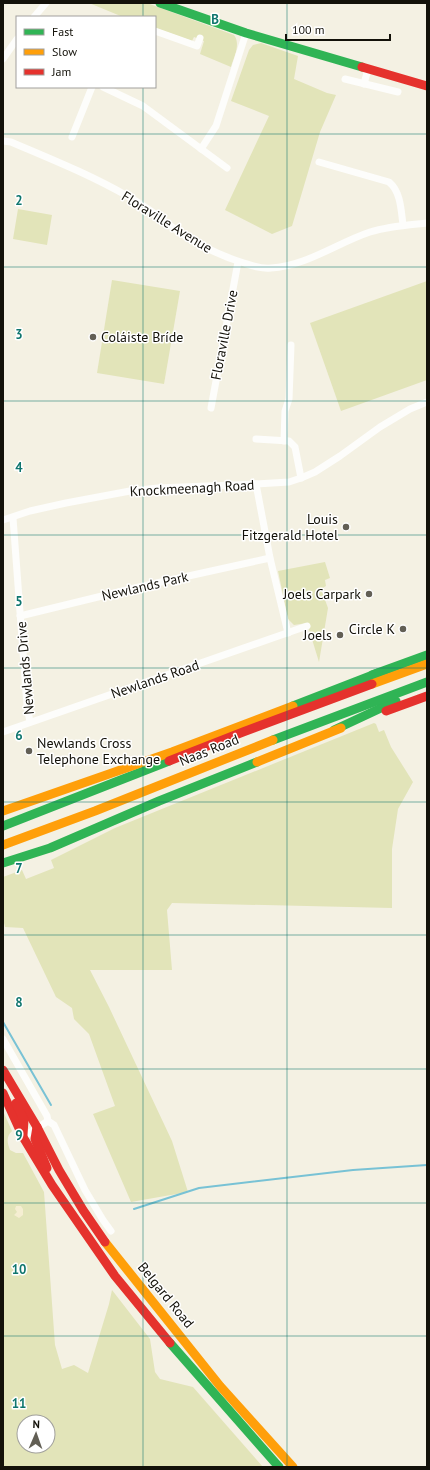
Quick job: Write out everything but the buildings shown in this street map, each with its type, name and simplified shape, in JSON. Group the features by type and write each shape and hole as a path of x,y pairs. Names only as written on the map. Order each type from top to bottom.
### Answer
{"main road":[{"path":"160,3 246,33 427,86"},
{"name":"Naas Road","path":"3,811 125,769 372,675 427,651"},
{"path":"372,675 427,655"},
{"name":"Naas Road","path":"3,826 78,798 243,732 427,664"},
{"path":"334,730 396,702 427,683"},
{"name":"Naas Road","path":"3,846 280,737 427,683"},
{"path":"3,863 50,848 153,803 334,730 427,696"},
{"name":"Belgard Road","path":"4,1072 37,1127 59,1170 83,1210 109,1247 220,1386 293,1467"},
{"name":"Belgard Road","path":"4,1072 7,1085 24,1120 23,1137"},
{"name":"Belgard Road","path":"3,1093 23,1137 52,1185 125,1289 183,1358 279,1467"},
{"name":"Belgard Road","path":"37,1127 35,1139 45,1162 52,1185"}],"street":[{"path":"35,16 46,3"},
{"path":"156,31 197,46 200,38"},
{"path":"201,149 216,126 246,33"},
{"path":"3,59 6,50 16,40"},
{"path":"364,84 368,69"},
{"path":"345,79 398,92"},
{"path":"72,137 92,88"},
{"path":"105,88 143,106 227,168"},
{"name":"Floraville Avenue","path":"3,141 11,142 89,175 152,210 177,230 202,245 238,262 257,267 269,268 297,262 369,232 388,227 427,223"},
{"path":"319,162 389,182 396,188 403,225"},
{"name":"Floraville Drive","path":"211,408 238,262"},
{"path":"284,441 285,411 289,399 291,345"},
{"name":"Knockmeenagh Road","path":"3,520 66,503 130,491 158,488 289,482 314,472 371,435 380,427 410,409 427,402"},
{"path":"256,439 289,441 295,447 301,478"},
{"path":"256,484 270,558 288,633"},
{"name":"Newlands Drive","path":"13,518 27,706 30,722"},
{"name":"Newlands Park","path":"20,616 143,586 270,558"},
{"name":"Newlands Road","path":"3,732 307,626"},
{"path":"3,1039 48,1116 48,1121"},
{"path":"23,1137 48,1121"},
{"path":"48,1121 54,1125 85,1190 111,1231"}],"green space":[{"path":"89,3 147,3 234,35 237,46 231,67 200,54 204,41 194,37 192,41 156,28 156,16 121,16"},
{"path":"261,43 298,56 294,79 327,93 336,95 320,132 292,226 272,234 225,210 269,116 231,101 249,50 253,45"},
{"path":"18,209 52,215 47,245 13,239"},
{"path":"112,280 180,291 164,384 97,373"},
{"path":"427,281 427,380 341,411 310,323"},
{"path":"325,562 330,578 325,580 326,586 321,589 328,608 319,662 307,623 294,625 288,619 278,571"},
{"path":"374,723 376,724 379,732 384,730 391,747 413,782 398,809 392,849 392,908 172,903 167,910 172,970 90,970 172,1141 188,1192 131,1202 93,1114 115,1106 89,1034 74,1019 72,1008 56,997 23,928 5,927 3,919 3,877 22,870 26,879 54,868 51,860 115,828"},
{"path":"3,1111 12,1131 8,1140 10,1150 16,1153 23,1153 44,1192 55,1345 62,1369 74,1365 88,1373 112,1290 150,1339 155,1372 160,1379 193,1387 263,1467 3,1467"}],"sand":[{"path":"16,1206 21,1206 23,1209 23,1215 19,1218 14,1215 17,1212 15,1209"}],"waterway":[{"path":"3,1022 51,1105"},
{"path":"134,1209 199,1188 353,1170 427,1165"}],"traffic: fast":[{"path":"160,3 246,33 362,67"},
{"path":"372,675 427,655"},
{"path":"293,706 378,673"},
{"path":"273,740 427,682"},
{"path":"334,730 396,701"},
{"path":"3,826 169,761"},
{"path":"3,863 50,848 159,801 257,762"},
{"path":"170,1343 279,1467"}],"traffic: slow":[{"path":"372,684 427,664"},
{"path":"3,811 172,752 293,706"},
{"path":"257,762 341,728"},
{"path":"3,845 95,811 273,740"},
{"path":"105,1242 220,1386 293,1467"}],"traffic: jam":[{"path":"362,67 427,86"},
{"path":"169,761 372,684"},
{"path":"386,711 427,696"},
{"path":"3,1070 37,1127 59,1170 83,1210 105,1242"},
{"path":"3,1093 23,1137 52,1185 115,1276 170,1343"},
{"path":"16,1103 24,1120 23,1135"},
{"path":"37,1127 35,1139 47,1168"}],"place":[{"name":"Coláiste Bríde","path":"93,337"},
{"name":"Louis Fitzgerald Hotel","path":"346,527"},
{"name":"Joels Carpark","path":"369,594"},
{"name":"Circle K","path":"403,629"},
{"name":"Joels","path":"340,635"},
{"name":"Newlands Cross Telephone Exchange","path":"29,751"}]}
